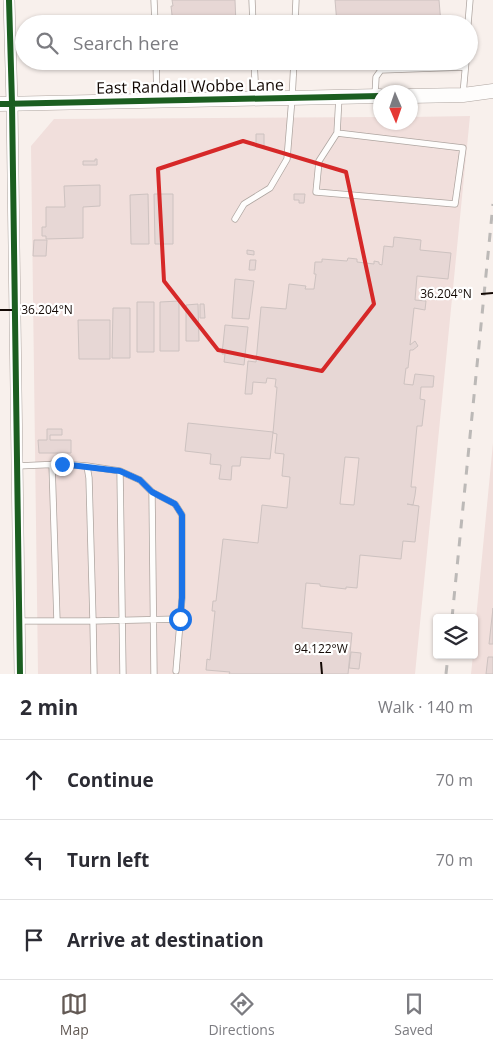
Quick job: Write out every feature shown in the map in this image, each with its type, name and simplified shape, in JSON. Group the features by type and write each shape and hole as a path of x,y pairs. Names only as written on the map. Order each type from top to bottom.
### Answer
{"street":[{"path":"9,0 6,103 17,466 20,674"},
{"path":"418,96 463,95 493,91"},
{"name":"East Randall Wobbe Lane","path":"6,103 373,96"}],"lane":[{"path":"154,0 155,15"},
{"path":"252,0 253,15"},
{"path":"295,15 296,0"},
{"path":"469,15 470,0"},
{"path":"156,70 156,100"},
{"path":"254,70 256,98"},
{"path":"235,219 244,204 270,188 286,159 294,70"},
{"path":"377,85 376,77 381,70"},
{"path":"463,95 465,70"},
{"path":"337,133 463,148 455,204 316,192 319,161 337,133 339,97"},
{"path":"52,464 57,621"},
{"path":"17,466 52,464 87,466 120,471 140,480 152,492 175,504 182,515 182,598 176,671"},
{"path":"87,466 94,674"},
{"path":"120,471 123,674"},
{"path":"152,492 154,674"},
{"path":"19,621 180,619"}],"highlighted area":[{"path":"243,141 346,172 374,304 322,371 218,350 164,281 158,169"}],"shaded area":[{"path":"470,116 415,674 38,674 31,146 54,119 373,117 373,130 418,130 418,117"},
{"path":"493,443 493,674 471,674 473,659 478,659 477,614"}],"building":[{"path":"172,0 235,0 236,15 172,15 171,6 173,6"},
{"path":"335,0 439,0 440,15 336,15"},
{"path":"256,134 264,134 264,147 256,147"},
{"path":"97,159 97,165 83,165 83,161 95,161"},
{"path":"100,185 100,206 83,207 83,238 46,239 46,236 42,236 42,227 46,227 46,207 65,207 64,186"},
{"path":"148,194 149,244 131,244 130,195"},
{"path":"154,194 173,194 173,244 155,244"},
{"path":"294,194 305,194 304,203 294,200"},
{"path":"394,237 421,240 420,250 451,253 448,279 417,276 415,300 426,301 425,310 414,308 410,345 415,341 418,346 410,350 404,384 413,385 415,374 434,376 433,387 421,387 420,399 425,400 422,426 417,426 411,487 416,487 413,505 419,506 415,542 403,541 401,559 360,555 357,588 346,587 346,589 306,583 302,628 352,633 348,674 229,674 230,672 206,670 207,659 210,660 215,611 212,611 213,601 216,601 223,539 258,543 262,505 287,508 290,477 282,476 284,454 275,453 277,434 273,433 276,379 267,378 266,383 253,382 252,394 245,394 248,361 256,362 261,307 286,309 289,284 306,286 305,289 314,289 315,262 322,262 322,259 347,261 348,258 357,259 357,262 374,264 374,261 379,262 382,265 384,246 393,247","holes":["345,457 359,458 354,505 340,504"]},
{"path":"34,240 47,240 46,256 33,256"},
{"path":"247,250 254,251 254,255 247,254"},
{"path":"250,260 256,260 255,270 249,270"},
{"path":"235,279 254,281 249,319 232,318"},
{"path":"179,301 179,351 160,351 160,302"},
{"path":"137,302 154,302 154,352 137,352"},
{"path":"198,304 199,341 186,341 186,305"},
{"path":"200,304 204,304 205,318 200,318"},
{"path":"113,308 130,308 130,358 112,358"},
{"path":"78,320 110,320 110,359 79,359"},
{"path":"225,325 248,327 244,365 224,362 225,354 222,354"},
{"path":"188,423 273,432 270,459 241,457 240,466 232,466 231,480 219,479 221,465 210,464 211,454 185,451"},
{"path":"47,429 62,429 62,435 50,435 50,440 71,440 71,453 39,453 38,440 47,440"},
{"path":"493,608 493,644 489,644"},
{"path":"351,652 361,653 359,669 349,668"},
{"path":"488,657 493,657 493,674 486,674"}],"railway":[{"path":"452,614 493,204"},
{"path":"446,674 448,659"}],"cycle path":[{"path":"9,0 20,674"},
{"path":"0,104 373,96"}],"route":[{"path":"62,464 120,471 140,480 152,492 175,504 182,515 182,598 180,619"}]}
